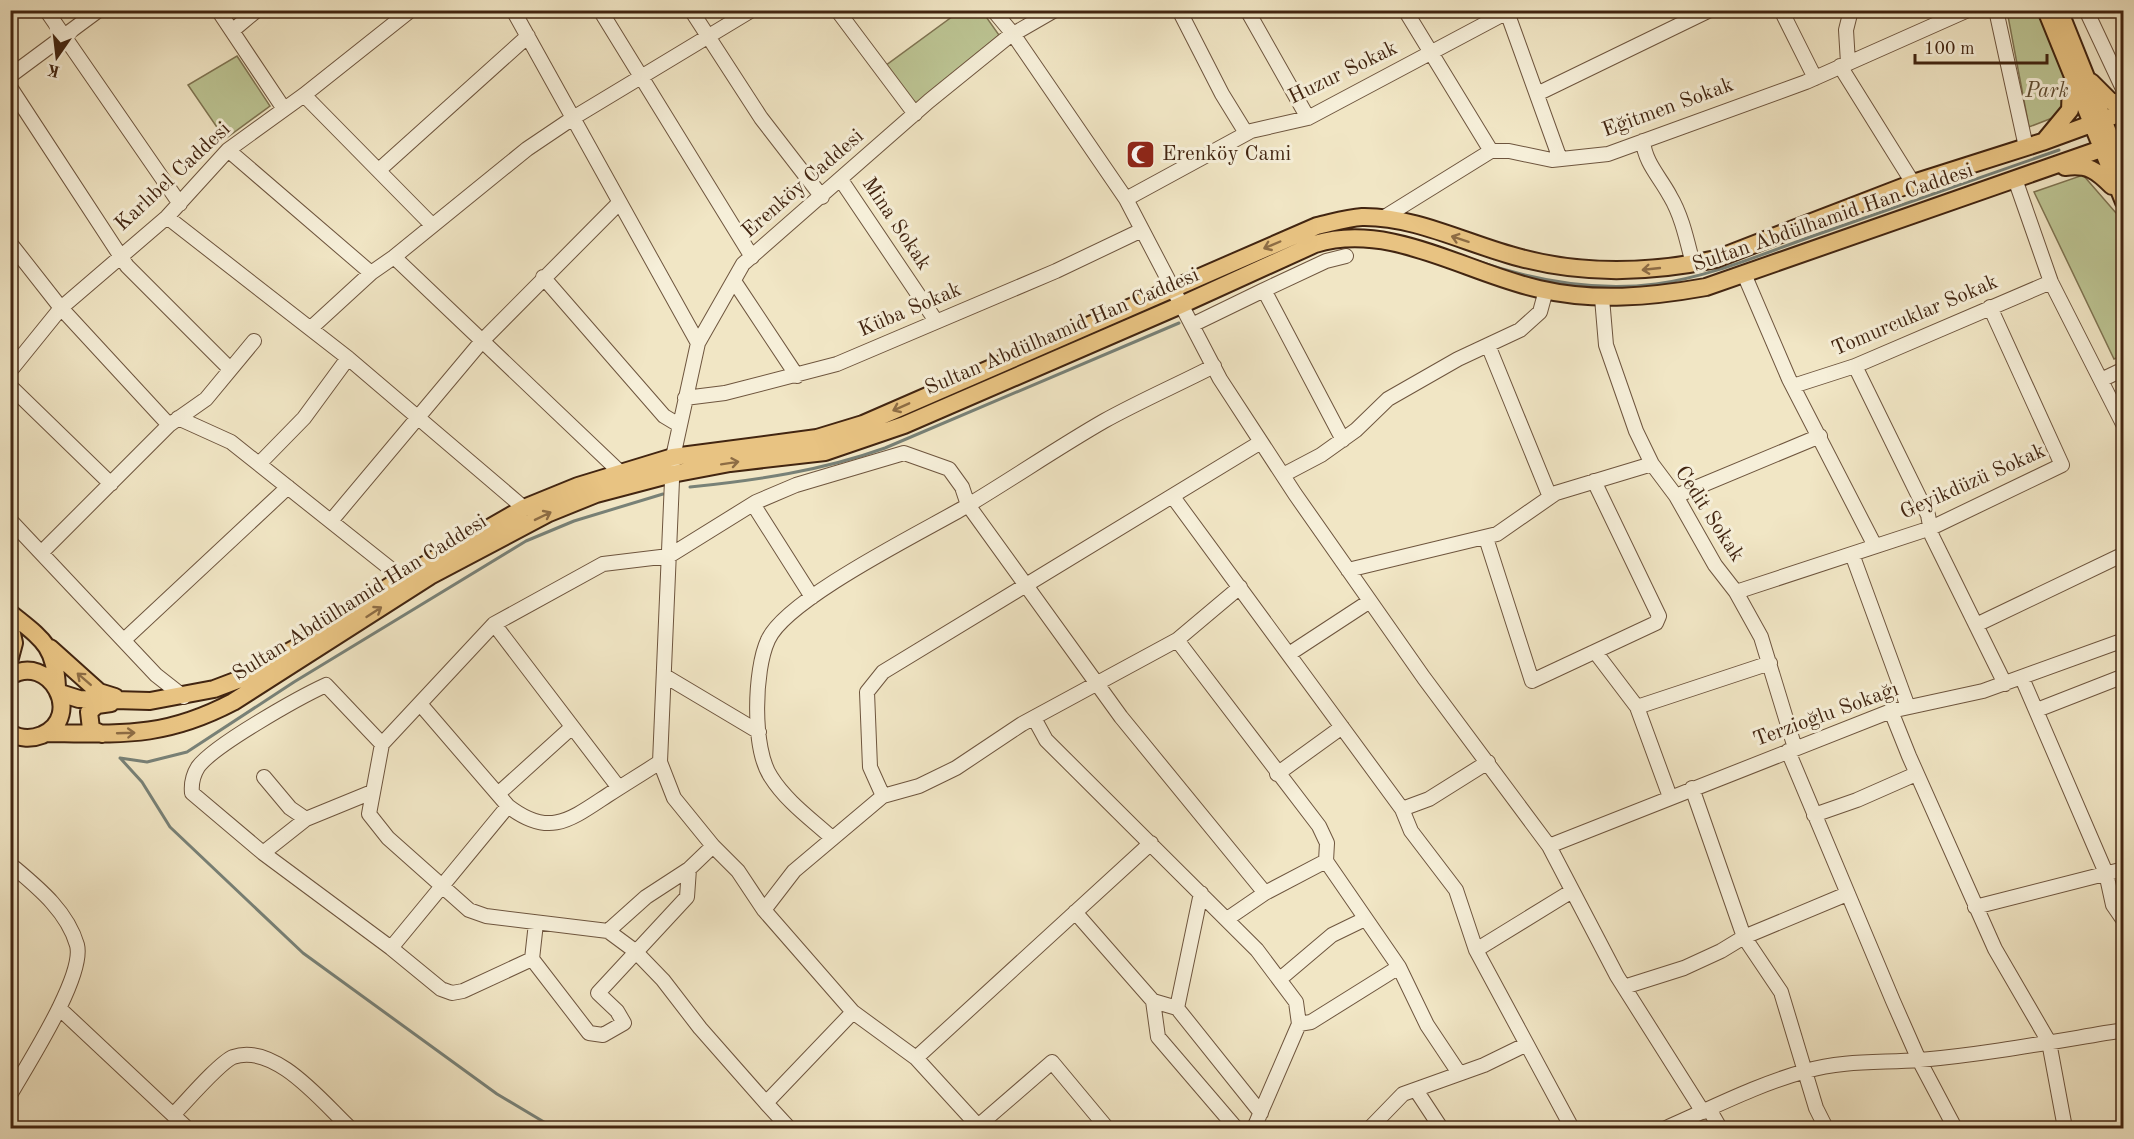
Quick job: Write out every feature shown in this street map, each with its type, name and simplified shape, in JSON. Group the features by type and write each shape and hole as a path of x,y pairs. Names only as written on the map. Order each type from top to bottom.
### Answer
{"main road":[{"path":"2046,10 2096,122 2112,145 2124,172"},
{"path":"2042,142 2061,124 2070,110 2076,73 2059,10"},
{"path":"2076,73 2105,98 2124,105"},
{"name":"Sultan Abdülhamid Han Caddesi","path":"10,676 25,671 36,672 46,676 59,690 79,699 150,701 184,696 243,678 294,649 402,578 524,508 673,457 807,440 863,424 1317,226 1359,217 1383,218 1555,266 1617,270 1693,264 1716,259 1782,235 1913,183 2042,142 2124,112"},
{"path":"2042,142 2062,139 2071,145 2067,157 2049,167"},
{"name":"Sultan Abdülhamid Han Caddesi","path":"12,735 26,738 47,733 130,734 165,729 209,715 430,576 549,513 596,494 672,474 730,463 825,452 904,425 1181,305 1315,244 1353,237 1379,239 1546,290 1602,298 1677,292 1706,287 2112,145"},
{"path":"2112,145 2121,197"},
{"path":"2049,167 2076,165 2093,168 2121,197"},
{"path":"10,613 99,692 124,700"},
{"path":"10,625 14,643 10,658"},
{"path":"47,733 61,715 56,670 50,648"},
{"path":"102,734 91,729 89,712 97,705 124,700"}],"street":[{"path":"46,10 180,204"},
{"path":"10,76 99,10"},
{"path":"218,10 284,109"},
{"path":"232,31 257,10"},
{"name":"Karlıbel Caddesi","path":"10,371 61,308 167,217 228,150 304,95 411,10"},
{"path":"513,10 698,343"},
{"path":"600,10 753,257"},
{"path":"691,10 761,118 822,197"},
{"path":"311,328 371,273 527,149 573,118 752,10"},
{"path":"837,10 915,114"},
{"path":"993,10 1013,34 1126,199 1214,366 1283,476 1370,601 1549,846 1624,987 1719,1128"},
{"name":"Erenköy Caddesi","path":"660,762 673,457 698,343 743,264 915,114 1013,34 1055,10"},
{"path":"1179,10 1222,94 1246,133"},
{"path":"1247,10 1308,118"},
{"path":"1383,218 1491,151 1405,10"},
{"path":"1537,94 1710,10"},
{"path":"1781,10 1815,78"},
{"path":"1851,10 1846,30 1844,65 1913,183"},
{"name":"Eğitmen Sokak","path":"1491,151 1509,151 1560,159 1608,154 1815,78 1968,10"},
{"path":"1996,10 2026,147"},
{"path":"2086,10 2124,91"},
{"path":"1509,11 1560,159"},
{"name":"Huzur Sokak","path":"1126,199 1246,133 1308,118 1509,11"},
{"path":"380,170 528,36"},
{"path":"10,87 127,266 230,369"},
{"path":"304,95 432,225"},
{"path":"1643,141 1644,152 1671,197 1693,264"},
{"path":"228,150 371,273"},
{"path":"2015,179 2051,282 2124,426"},
{"name":"Mina Sokak","path":"841,180 936,321"},
{"path":"331,521 482,341 619,202"},
{"path":"167,217 348,358 524,508"},
{"name":"Küba Sokak","path":"685,398 725,393 837,364 1142,230"},
{"path":"10,243 61,308 174,422 231,442 402,578"},
{"path":"1192,325 1326,261 1346,256"},
{"path":"394,257 621,473"},
{"path":"1744,274 1793,386 1875,546"},
{"path":"543,277 664,416 679,425"},
{"path":"734,281 797,376"},
{"name":"Tomurcuklar Sokak","path":"1793,386 1855,366 2051,282"},
{"path":"1264,290 1342,440"},
{"path":"1283,476 1321,455 1342,440 1388,399 1520,330 1540,312 1546,290"},
{"name":"Cedit Sokak","path":"1602,298 1606,345 1636,431 1652,464 1676,496 1715,565 1736,592 1761,637 1792,749 1814,815 1919,1060 1955,1128"},
{"name":"Geyikdüzü Sokak","path":"1736,592 1931,528 2062,465 1990,307"},
{"path":"42,552 174,422 206,399 254,341"},
{"path":"1488,345 1550,497"},
{"path":"259,464 304,418 348,358"},
{"path":"832,838 795,806 770,776 759,732 759,668 768,638 789,615 812,597 1105,421 1214,366"},
{"path":"1855,366 1928,515 1931,528 2005,684"},
{"path":"2101,380 2124,369"},
{"path":"10,386 111,484"},
{"path":"1676,496 1820,436"},
{"path":"883,796 870,767 867,692 883,672 1261,442"},
{"path":"789,1128 700,1028 663,980 635,951 608,931 486,916 469,910 388,838 369,814 382,744 421,705 494,624 603,564 669,556 753,504 796,485 904,453 950,469 962,487 968,505 1028,585 1096,684 1160,769 1265,894"},
{"path":"1348,570 1486,538 1514,525 1556,493 1652,464"},
{"path":"1486,538 1532,681 1656,623 1659,616 1594,481"},
{"path":"124,640 288,487"},
{"path":"1173,497 1402,809 1411,831 1456,890 1476,950 1572,1128"},
{"path":"753,504 812,597"},
{"path":"10,520 156,675 184,696"},
{"path":"1852,554 1908,708"},
{"path":"1976,626 2124,554"},
{"path":"764,910 794,871 883,796 919,786 956,768 1034,718 1177,640 1240,587"},
{"path":"1289,654 1370,601"},
{"path":"494,624 571,728 619,788"},
{"path":"1177,640 1277,774 1319,826 1327,843 1326,861 1399,967 1427,1025 1459,1073"},
{"name":"Terzioğlu Sokağı","path":"1549,846 1891,711 2005,684 2124,640"},
{"path":"1596,653 1636,707 1670,797"},
{"path":"1636,707 1770,663"},
{"path":"665,676 759,732"},
{"path":"2037,710 2124,676"},
{"path":"2022,678 2106,873 2113,905 2124,921"},
{"path":"382,744 326,685 308,693 219,748 199,765 191,783 192,793 263,853 391,948 441,989 452,993 532,958"},
{"path":"421,705 508,806 524,819 547,825 569,821 660,762 674,798 713,846 738,871 764,910 853,1012 916,1058 979,1127 1052,1062 1107,1128"},
{"path":"1891,711 1916,774 1995,949 2049,1042 2065,1128"},
{"path":"1034,718 1046,740 1227,919 1280,979 1296,1002 1299,1024 1254,1128"},
{"path":"1277,774 1342,727"},
{"path":"498,794 571,728"},
{"path":"1402,809 1429,799 1488,762"},
{"path":"1814,815 1857,800 1916,774"},
{"path":"264,777 290,808 306,819"},
{"path":"1692,788 1744,937 1781,992 1816,1108 1826,1128"},
{"path":"263,853 306,819 372,792"},
{"path":"391,948 508,806"},
{"path":"916,1058 1151,843"},
{"path":"608,931 646,897 689,869 713,846"},
{"path":"1227,919 1265,894 1326,861"},
{"path":"10,864 48,897 69,927 77,946 77,964 59,1008 10,1095"},
{"path":"536,923 532,958 589,1033 603,1035 624,1023 617,1011 598,993 687,897 689,869"},
{"path":"1976,907 2124,869"},
{"path":"1476,950 1572,891"},
{"path":"1177,1008 1201,893"},
{"path":"1624,987 1684,968 1721,951 1744,937 1847,894"},
{"path":"1075,912 1153,1001 1177,1008 1261,1113"},
{"path":"1280,979 1332,935 1365,919"},
{"path":"1299,1024 1311,1022 1399,967"},
{"path":"1153,1001 1158,1037 1236,1128"},
{"path":"59,1008 187,1128"},
{"path":"766,1103 853,1012"},
{"path":"1666,1128 1806,1071 1845,1063 1919,1060 2124,1030"},
{"path":"1370,1128 1403,1094 1526,1044"},
{"path":"173,1115 222,1065 232,1058 246,1055 261,1056 287,1070 350,1128"},
{"path":"1416,1090 1441,1128"}],"green space":[{"path":"960,11 982,11 999,35 917,105 885,66"},
{"name":"Park","path":"2007,11 2039,11 2077,101 2073,110 2029,127"},
{"path":"237,56 270,106 225,139 188,85"},
{"path":"2083,175 2123,221 2123,355 2114,359 2034,192"}],"waterway":[{"path":"1477,261 1521,274 1587,286 1633,286 1676,281 1736,264 2059,150"},
{"path":"690,487 789,474 837,463 885,448 1179,323"},
{"path":"120,758 147,762 187,752 294,682 526,541 574,521 663,494"},
{"path":"121,759 142,782 170,827 303,953 497,1094 554,1128"}],"place":[{"name":"Erenköy Cami","path":"1141,154"}]}
